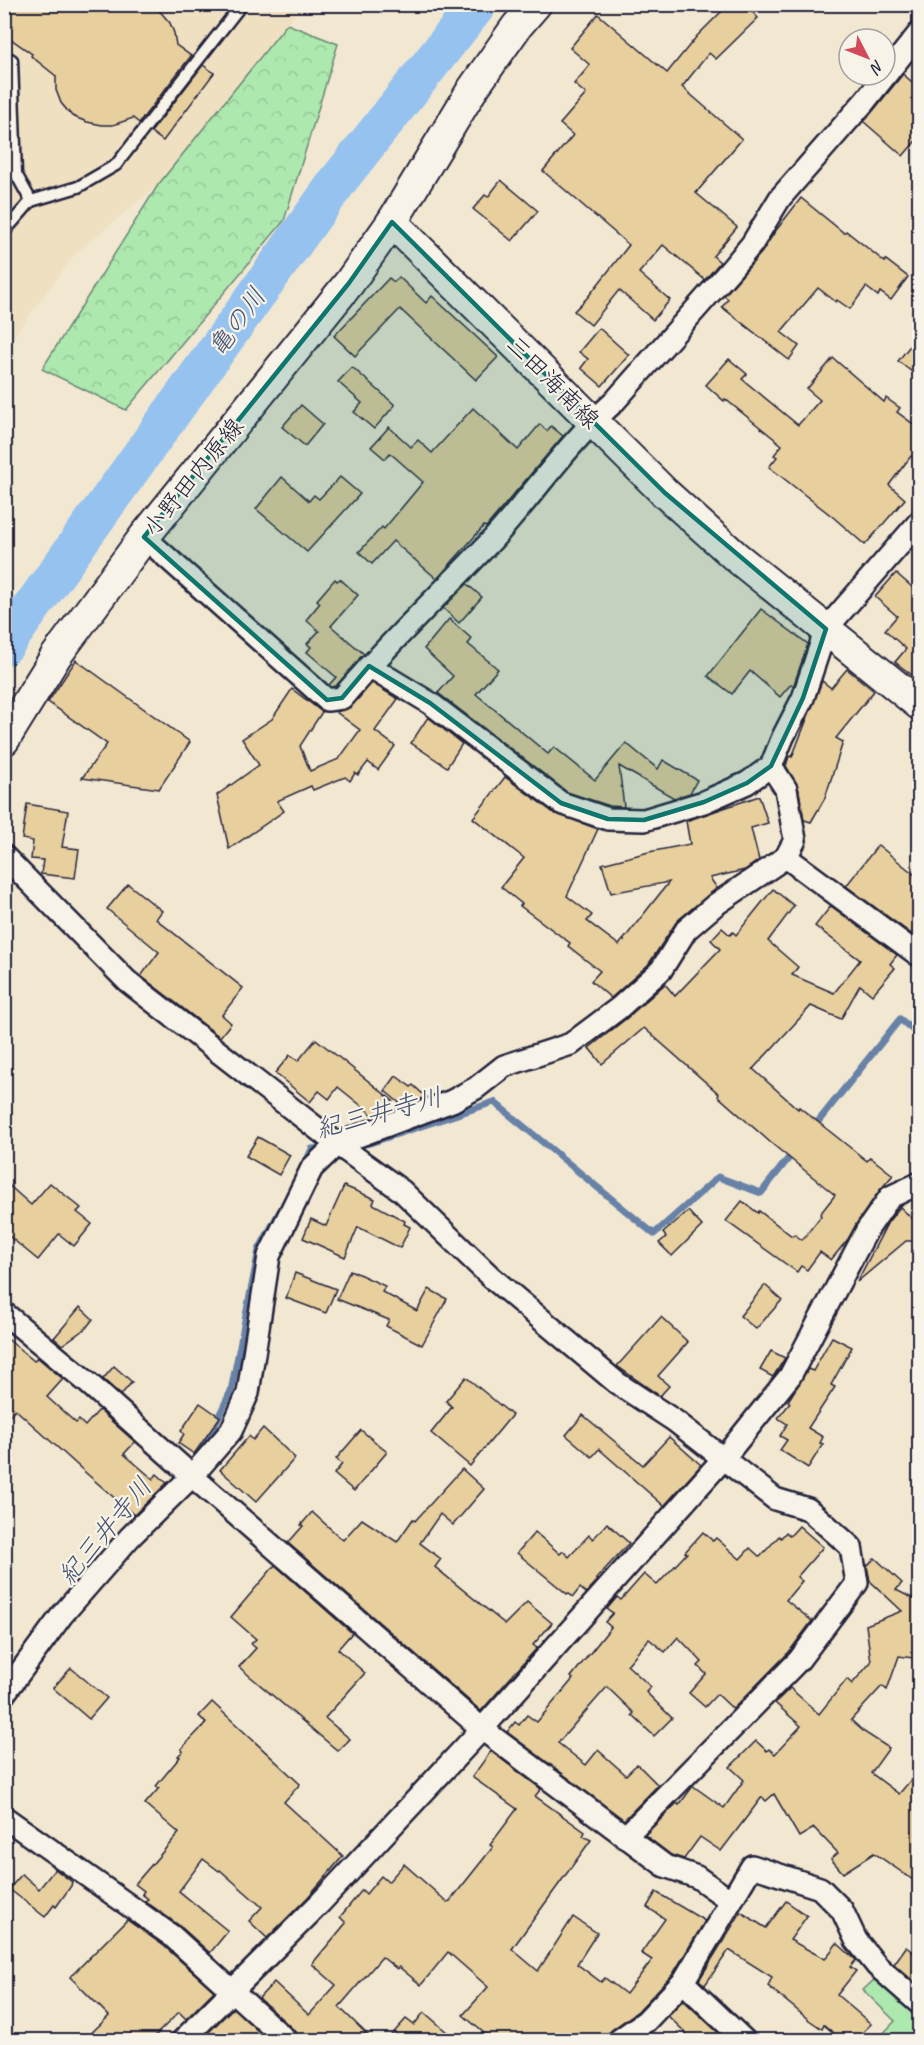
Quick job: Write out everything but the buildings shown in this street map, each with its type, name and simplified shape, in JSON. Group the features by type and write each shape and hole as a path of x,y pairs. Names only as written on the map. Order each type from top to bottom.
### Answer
{"main road":[{"path":"392,222 472,90 517,26 536,4"},
{"name":"三田海南線","path":"392,222 665,493 735,556 920,705"},
{"name":"小野田内原線","path":"4,740 56,656 144,537 349,283 392,222"}],"street":[{"path":"144,537 327,700 342,698 369,666 494,538 593,421 614,402 732,268 752,244 780,198 865,101 920,32"},
{"path":"369,666 430,703 561,803 608,819 644,820 704,802 747,783 771,766 803,699 826,629 920,521"},
{"path":"4,1694 62,1615 130,1537 192,1476 231,1431 248,1392 269,1256 312,1168 337,1144 452,1101 476,1088 504,1066 571,1044 619,1008 661,970 686,930 715,905 786,857 795,840 786,789 771,766"},
{"path":"4,856 128,981 337,1144 402,1191 491,1277 617,1383 675,1421 775,1499 808,1509 851,1547 856,1583 799,1659 625,1837"},
{"path":"786,857 917,954 920,951"},
{"path":"183,2040 320,1903 482,1729 723,1459 790,1376 867,1230 890,1197 920,1183"},
{"path":"4,1313 87,1382 482,1729 665,1866 697,1877 731,1901"},
{"path":"8,1824 172,1936 286,2040"},
{"path":"620,2040 646,2021 683,1982 752,1866 820,1888 842,1910 856,1940 877,1966 920,2004"},
{"path":"683,1982 744,2040"}],"lane":[{"path":"4,231 31,201 78,187 116,165 242,4"},
{"path":"4,55 12,60 16,174 31,201"}],"highlighted area":[{"path":"392,222 665,493 826,629 803,698 771,766 747,783 704,802 644,820 608,819 561,803 430,703 369,666 342,698 327,700 144,537 349,283"}],"shaded area":[{"path":"5,5 303,5 158,185 76,253 5,348"}],"green space":[{"path":"287,24 338,44 284,221 126,410 42,369 158,185"},
{"path":"875,1979 919,2018 919,2040 877,2040 895,2021 863,1990"}],"waterway":[{"name":"亀の川","path":"4,646 338,181 478,4"},
{"name":"紀三井寺川","path":"813,1128 900,1019 920,1036"},
{"name":"紀三井寺川","path":"362,1144 494,1102 654,1234 718,1177 761,1193 795,1150"},
{"name":"紀三井寺川","path":"305,1164 312,1149 324,1148"},
{"name":"紀三井寺川","path":"203,1449 231,1391 259,1250 280,1211"}]}
